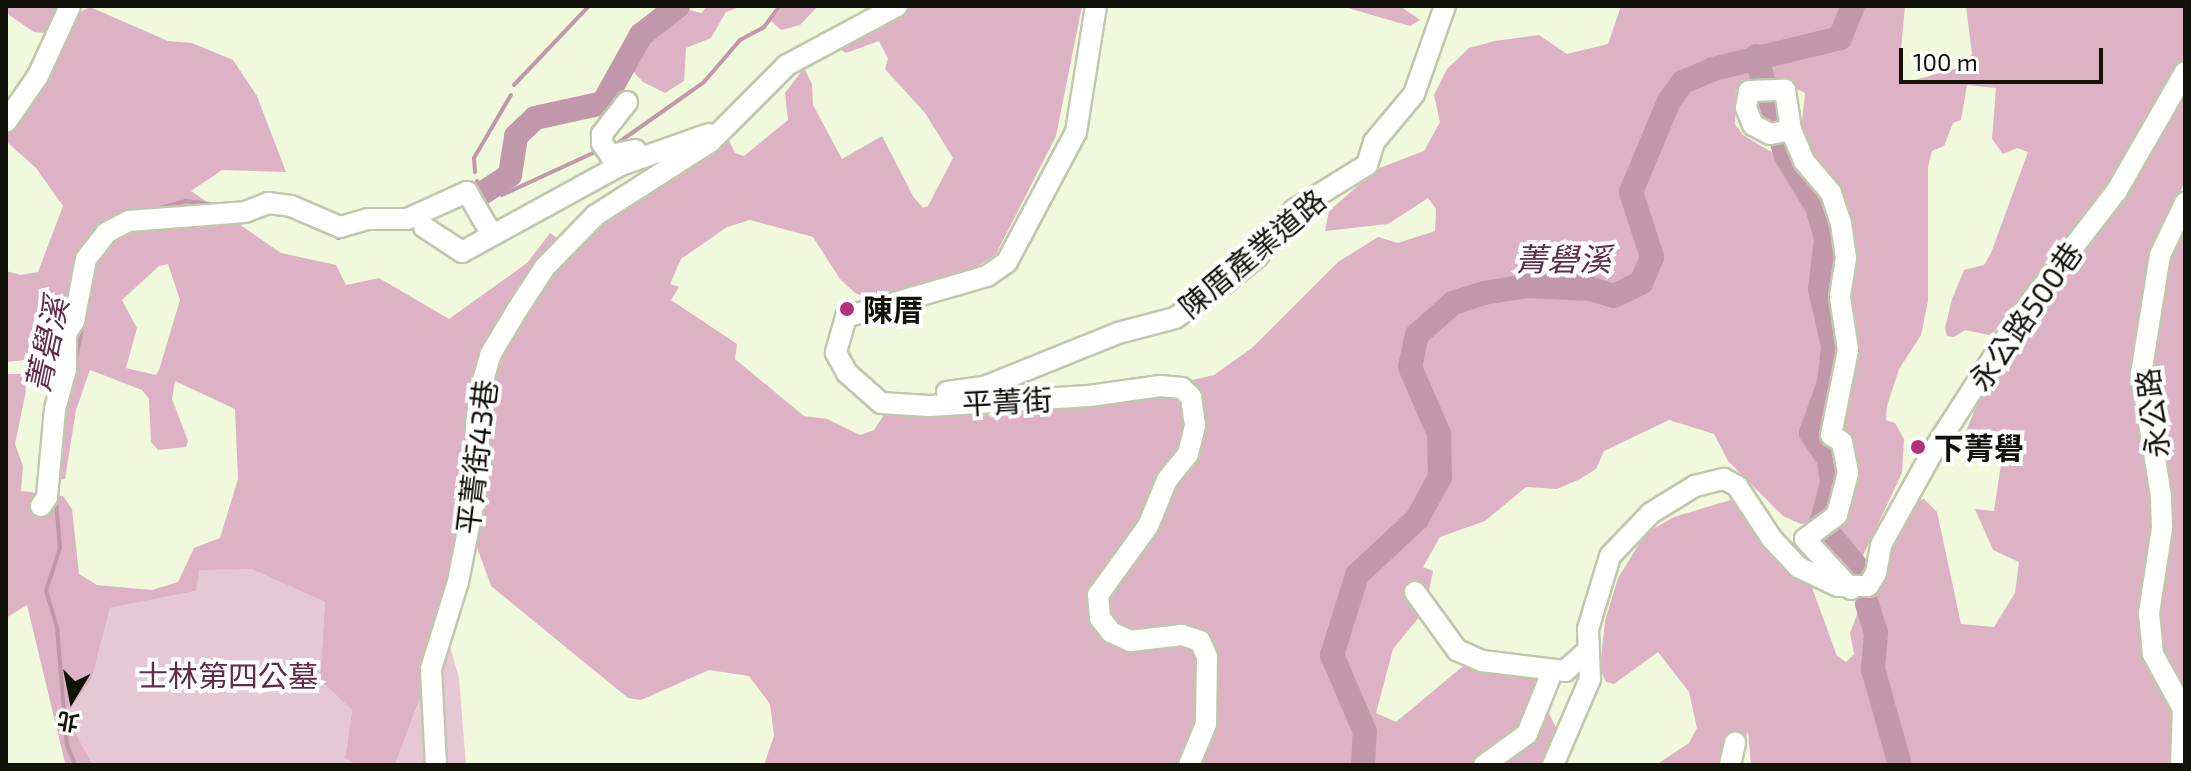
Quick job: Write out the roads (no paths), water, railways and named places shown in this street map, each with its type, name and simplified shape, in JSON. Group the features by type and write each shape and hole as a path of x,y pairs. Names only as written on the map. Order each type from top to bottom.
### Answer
{"street":[{"path":"6,122 38,76 70,6"},
{"name":"平菁街43巷","path":"436,765 431,669 458,582 479,476 476,425 490,355 545,267 596,215 710,142 787,65 897,6"},
{"name":"平菁街","path":"1096,6 1076,132 1013,252 987,276 846,317 836,353 847,373 881,403 906,406 1089,396 1160,386 1182,388 1191,397 1195,426 1188,454 1167,480 1148,526 1098,595 1100,618 1111,632 1130,641 1182,635 1200,641 1207,657 1206,724 1189,765"},
{"name":"陳厝產業道路","path":"867,390 932,394 984,387 1118,333 1175,318 1199,303 1257,257 1294,210 1367,165 1374,142 1414,94 1445,6"},
{"name":"永公路500巷","path":"1851,589 1868,586 1876,573 1881,545 1933,451 2020,316 2116,192 2185,72"},
{"path":"1791,130 1770,134 1753,125 1746,108 1749,91 1764,88 1785,90 1790,100 1791,130 1804,161 1831,193 1846,258 1840,297 1848,350 1831,435 1842,442 1848,473 1837,515 1805,539 1851,589"},
{"path":"627,102 602,134 604,148 610,155 646,150 720,130"},
{"path":"424,227 462,252 491,233 646,150 674,129"},
{"path":"41,506 47,497 55,409 66,369 66,333 74,321 86,259 106,233 129,221 245,212 268,203 291,206 340,227 368,219 407,219 467,192 491,233"},
{"name":"永公路","path":"2181,765 2183,709 2153,654 2149,613 2162,528 2161,496 2141,374 2160,255 2185,203"},
{"path":"1553,765 1590,679 1588,650 1597,591 1623,537 1651,513 1708,480 1724,479 1737,486 1772,539 1798,567 1851,589"},
{"path":"1415,592 1457,650 1482,661 1552,672 1565,671 1588,650"},
{"path":"1484,765 1527,734 1552,672"},
{"path":"1730,765 1735,743"}],"waterway":[{"path":"514,85 589,6"},
{"name":"菁礐溪","path":"478,196 510,175 516,136 535,118 603,103 641,35 678,6"},
{"path":"615,145 704,82 740,40 764,27 780,6"},
{"name":"菁礐溪","path":"1363,765 1365,732 1332,655 1357,575 1417,519 1440,477 1439,434 1410,367 1417,335 1453,303 1484,293 1527,286 1591,289 1614,296 1641,283 1652,257 1631,192 1669,101 1683,82 1713,69 1840,38 1853,6"},
{"path":"1756,56 1786,156 1817,207 1826,239 1820,289 1833,346 1829,383 1811,433 1829,460 1832,483 1821,524 1856,566"},
{"path":"475,172 474,158 511,95"},
{"path":"502,195 595,152"},
{"name":"菁礐溪","path":"477,181 487,199"},
{"name":"菁礐溪","path":"156,209 186,201 218,205"},
{"name":"菁礐溪","path":"322,229 338,238 346,236"},
{"name":"菁礐溪","path":"64,413 86,310"},
{"name":"菁礐溪","path":"58,484 61,441"},
{"name":"菁礐溪","path":"56,501 60,548 46,591 57,627 67,745 75,765"},
{"path":"1867,604 1876,634 1873,669 1900,765"}],"place":[{"name":"陳厝","path":"847,309"},
{"name":"下菁礐","path":"1918,447"}],"park label":[{"name":"士林第四公墓","path":"228,675"}]}
